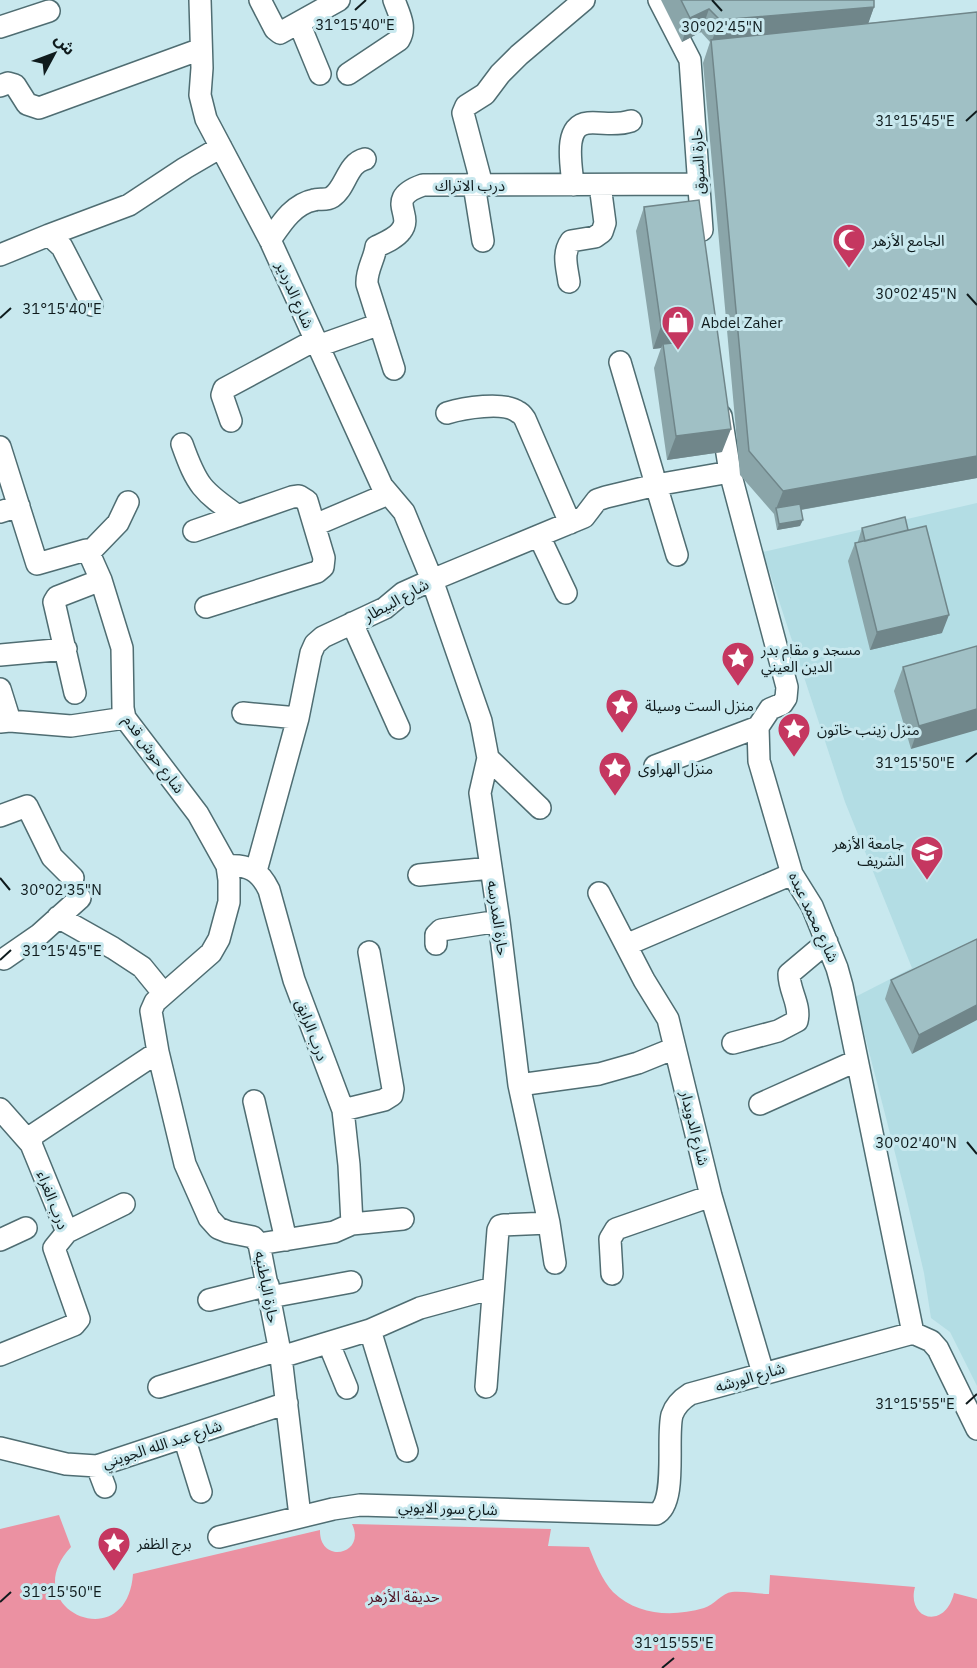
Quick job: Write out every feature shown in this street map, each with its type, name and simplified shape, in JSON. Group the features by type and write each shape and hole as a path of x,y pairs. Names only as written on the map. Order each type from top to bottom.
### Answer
{"street":[{"name":"شارع الدردير","path":"200,0 200,95 206,119 270,240 382,486 404,512 432,580"},
{"path":"260,0 275,29 280,33 339,0"},
{"path":"348,74 399,40 404,33 394,0"},
{"path":"483,241 478,185 463,113 466,106 485,94 500,74 519,55 584,0"},
{"name":"حارة السوق","path":"659,0 690,60 704,254"},
{"path":"0,27 49,11"},
{"path":"299,23 320,74"},
{"path":"0,86 8,83 15,85 27,104 39,108 201,49"},
{"path":"690,60 714,57"},
{"path":"573,185 571,142 578,126 586,123 620,124 631,121"},
{"path":"0,255 129,205 221,147"},
{"path":"270,240 288,215 302,204 315,199 332,197 355,165 365,159"},
{"name":"درب الاتراك","path":"394,369 367,284 367,274 372,266 376,247 401,232 405,223 403,198 409,190 423,185 698,184"},
{"path":"569,282 565,256 567,247 571,241 595,237 602,232 605,223 600,185"},
{"path":"49,235 62,247 92,305"},
{"path":"231,421 222,395 224,389 317,343 380,324"},
{"path":"620,362 676,555"},
{"path":"655,766 758,727 770,709 782,704 786,698 787,687 730,472 718,393"},
{"path":"447,412 506,406 518,411 525,419 570,523"},
{"path":"182,444 202,488 210,497 238,516"},
{"path":"0,447 9,509 37,564 86,550 89,553 118,523 128,502"},
{"name":"شارع البيطار","path":"256,871 298,718 306,674 315,645 323,637 385,608 403,594 432,580 584,517 597,500 655,480 730,472"},
{"path":"315,525 388,494"},
{"path":"194,531 299,496 307,501 324,558 323,567 317,572 206,607"},
{"path":"539,536 566,593"},
{"name":"شارع حوش قدم","path":"89,553 101,580 122,648 125,718 198,814 226,866 229,902 219,939 211,952 164,994"},
{"path":"75,693 54,602 101,580"},
{"name":"حارة المدرسه","path":"432,580 481,721 488,758 480,793 500,921 519,1085 549,1223 555,1263"},
{"path":"352,623 399,728"},
{"path":"0,655 66,649"},
{"path":"0,689 5,721 71,726 125,718"},
{"path":"243,713 298,718"},
{"name":"شارع محمد عبده","path":"758,727 759,761 792,874 812,906 837,968 842,987 913,1333"},
{"path":"488,758 540,808"},
{"path":"0,816 27,806 52,857 76,888 57,918 40,934 4,959"},
{"path":"226,866 240,865 256,871"},
{"path":"419,875 491,868"},
{"name":"درب الرايق","path":"256,871 264,879 269,890 294,980 343,1110 352,1224"},
{"path":"626,945 792,874"},
{"name":"شارع الدويدار","path":"599,893 668,1019 711,1196 763,1373"},
{"path":"57,918 113,948 142,967 164,994"},
{"path":"436,945 435,935 441,930 500,921"},
{"path":"733,1043 778,1031 797,1021 798,1011 789,974 827,942"},
{"path":"343,1110 384,1100 392,1095 393,1089 369,952"},
{"name":"حارة الباطنيه","path":"164,994 155,1002 151,1011 158,1053 185,1164 209,1218 218,1228 253,1237 259,1244 280,1354 300,1516"},
{"path":"519,1085 599,1074 638,1063 675,1048"},
{"path":"31,1144 33,1135 37,1131 158,1053"},
{"path":"760,1104 856,1061"},
{"path":"254,1101 286,1240"},
{"name":"درب الغراء","path":"0,1109 31,1144 67,1232 54,1248 79,1316 78,1322 0,1355"},
{"path":"612,1275 610,1239 616,1229 711,1196"},
{"path":"67,1232 124,1204"},
{"path":"259,1244 334,1232 352,1224 403,1219"},
{"path":"486,1387 498,1230 500,1226 549,1223"},
{"path":"0,1240 26,1228"},
{"path":"209,1300 351,1282"},
{"path":"159,1387 280,1354 329,1344 420,1308 493,1288"},
{"path":"369,1330 406,1451"},
{"path":"913,1333 931,1341 938,1348 977,1429"},
{"name":"شارع الورشه","path":"668,1493 672,1415 679,1403 690,1395 913,1333"},
{"path":"329,1344 347,1388"},
{"name":"شارع عبد الله الجويني","path":"0,1448 66,1464 97,1466 287,1403"},
{"path":"184,1437 201,1492"},
{"path":"97,1466 105,1487"},
{"name":"شارع سور الايوبي","path":"219,1537 300,1516 360,1505 656,1514 664,1507 668,1493"}],"shaded area":[{"name":"جامعة الأزهر الشريف","path":"977,503 977,1386 950,1332 931,1318 924,1273 905,1192 855,997 912,968 845,802 763,552"}],"green space":[{"name":"حديقة الأزهر","path":"59,1515 71,1547 57,1569 56,1589 64,1605 78,1615 96,1619 113,1614 126,1600 133,1574 320,1530 322,1541 327,1548 334,1552 341,1552 353,1543 355,1535 352,1524 551,1529 548,1546 589,1547 596,1565 613,1592 633,1606 656,1612 680,1613 704,1608 732,1592 769,1594 770,1575 915,1587 916,1607 928,1616 943,1613 954,1593 977,1599 977,1668 0,1668 0,1529"}],"building":[{"path":"681,0 874,0 874,7 720,20 709,9 690,18"},
{"name":"الجامع الأزهر","path":"977,12 977,456 783,491 749,451 711,40"},
{"path":"699,200 731,429 676,436 663,344 682,342 679,324 661,326 644,207"},
{"path":"800,504 803,520 779,524 776,508"},
{"path":"905,517 908,530 865,541 862,528"},
{"path":"926,526 949,615 877,632 855,543"},
{"path":"977,646 977,709 919,726 903,667"},
{"path":"977,939 977,1005 919,1035 891,980"}],"place":[{"name":"الجامع الأزهر","path":"849,269"},
{"name":"Abdel Zaher","path":"678,351"},
{"name":"مسجد و مقام بدر الدين العيني","path":"738,687"},
{"name":"منزل الست وسيلة","path":"622,734"},
{"name":"منزل زينب خاتون","path":"794,758"},
{"name":"منزل الهراوى","path":"615,797"},
{"name":"جامعة الأزهر الشريف","path":"927,881"},
{"name":"برج الظفر","path":"114,1572"}]}
